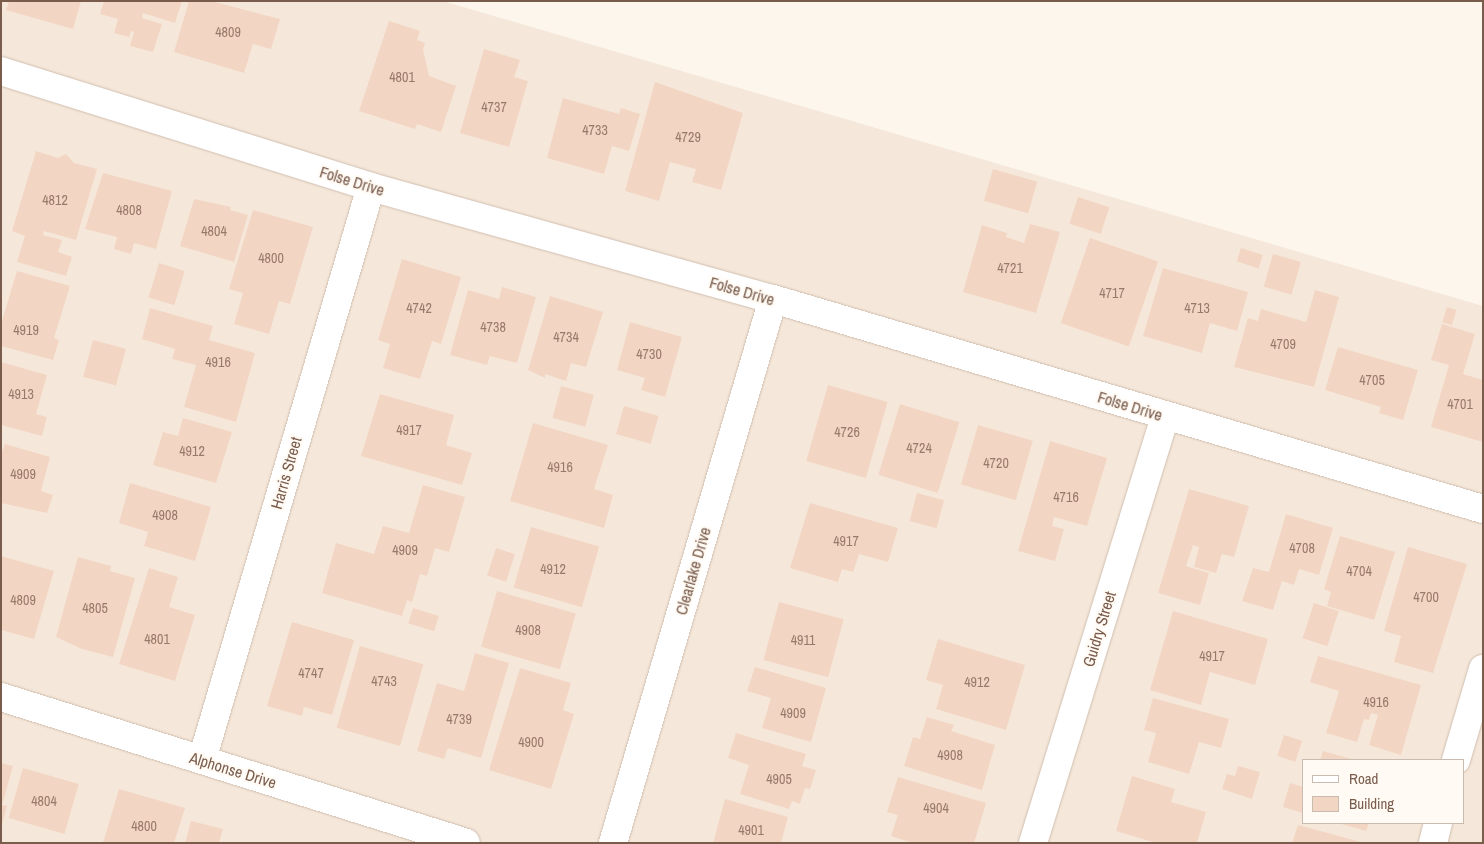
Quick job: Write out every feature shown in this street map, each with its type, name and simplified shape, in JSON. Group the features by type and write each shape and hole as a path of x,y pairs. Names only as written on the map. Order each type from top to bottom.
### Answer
{"street":[{"name":"Folse Drive","path":"2,75 371,187 773,300 1483,509"},
{"name":"Harris Street","path":"202,760 371,187"},
{"name":"Clearlake Drive","path":"613,843 773,300"},
{"name":"Guidry Street","path":"1033,843 1165,416"},
{"path":"1456,759 1483,669"},
{"name":"Alphonse Drive","path":"1,697 466,843"},
{"path":"1432,843 1438,824"}],"shaded area":[{"path":"1,1 443,1 1483,306 1483,843 1,843"}],"building":[{"path":"9,1 81,1 73,29 6,10"},
{"path":"104,1 182,1 175,23 143,13 142,18 162,24 153,52 130,46 134,32 131,31 129,37 114,33 118,19 100,14"},
{"path":"189,1 211,1 280,19 271,49 253,44 244,73 174,52"},
{"path":"389,21 420,31 417,40 425,43 423,49 429,76 456,86 441,132 417,124 415,129 359,111"},
{"path":"484,49 520,60 514,77 528,81 509,147 460,133"},
{"path":"655,82 743,113 721,190 692,182 696,169 670,162 659,201 625,191"},
{"path":"563,98 619,114 621,108 640,114 629,151 612,146 604,174 547,158"},
{"path":"36,151 58,158 66,154 74,163 97,169 76,240 44,231 43,235 62,240 58,252 72,257 66,276 17,262 25,236 12,231"},
{"path":"993,169 1037,182 1028,213 984,201"},
{"path":"103,173 172,191 156,249 134,243 131,254 114,249 117,237 85,229"},
{"path":"1078,197 1109,207 1101,234 1069,224"},
{"path":"194,199 231,207 230,210 248,215 234,262 180,246"},
{"path":"253,210 313,227 290,304 279,301 269,334 234,324 243,293 229,289"},
{"path":"1030,224 1060,232 1036,313 963,292 982,225 1007,233 1006,237 1024,243"},
{"path":"1090,238 1158,261 1129,347 1061,323"},
{"path":"1241,248 1263,255 1259,268 1237,261"},
{"path":"1273,254 1301,262 1292,295 1264,287"},
{"path":"402,259 461,277 441,344 432,341 420,379 383,368 390,344 378,340"},
{"path":"159,263 185,271 174,305 148,297"},
{"path":"1163,268 1248,292 1237,331 1210,323 1202,353 1143,336"},
{"path":"17,271 70,286 54,338 59,340 53,360 1,346 1,324"},
{"path":"502,287 536,297 517,363 490,356 487,365 450,355 468,290 499,299"},
{"path":"1315,290 1339,297 1314,387 1234,367 1248,318 1258,321 1261,309 1306,322"},
{"path":"550,296 603,312 586,367 571,363 566,381 545,374 545,378 528,370"},
{"path":"1447,307 1457,310 1452,325 1442,322"},
{"path":"150,308 213,326 209,340 255,353 236,422 184,407 196,365 172,359 175,349 142,339"},
{"path":"630,322 682,337 665,397 641,390 645,378 617,370"},
{"path":"1442,324 1475,334 1463,374 1483,380 1483,442 1431,427 1449,365 1431,360"},
{"path":"93,340 126,349 116,386 83,377"},
{"path":"1338,347 1418,370 1403,420 1379,413 1381,407 1325,390"},
{"path":"1,362 47,375 36,414 47,417 42,436 1,425"},
{"path":"828,385 888,402 866,478 806,461"},
{"path":"561,386 594,395 585,427 552,418"},
{"path":"380,394 454,415 446,445 472,453 462,485 361,456"},
{"path":"900,404 959,422 938,493 878,475"},
{"path":"624,406 659,416 651,444 616,434"},
{"path":"183,418 232,432 216,483 153,465 163,432 178,436"},
{"path":"533,423 608,445 594,489 613,495 604,528 510,501"},
{"path":"978,425 1033,441 1016,500 961,485"},
{"path":"1050,441 1107,458 1087,526 1054,517 1052,526 1064,529 1055,561 1018,551"},
{"path":"5,444 50,457 41,491 53,495 47,513 1,503 1,455"},
{"path":"130,483 211,507 195,561 144,546 148,532 119,523"},
{"path":"423,485 465,497 449,552 435,548 427,576 420,574 412,602 407,600 402,616 322,593 336,543 374,554 383,526 409,533"},
{"path":"1189,489 1249,506 1234,557 1222,554 1216,573 1194,567 1199,547 1193,545 1186,566 1209,573 1200,605 1158,593"},
{"path":"917,493 944,500 937,528 909,521"},
{"path":"810,503 898,528 888,562 859,554 853,572 842,569 838,582 790,568"},
{"path":"1286,514 1333,528 1319,575 1299,569 1294,585 1282,581 1273,610 1242,601 1253,568 1269,572"},
{"path":"531,527 599,547 582,607 514,588"},
{"path":"1340,536 1395,552 1374,620 1327,606 1331,592 1324,589"},
{"path":"1408,547 1467,564 1433,673 1394,662 1401,636 1384,631"},
{"path":"496,548 515,554 506,582 487,576"},
{"path":"1,556 54,571 34,639 1,630"},
{"path":"78,557 111,566 110,571 135,578 113,657 82,649 56,637"},
{"path":"149,568 178,577 169,607 195,615 175,681 119,664"},
{"path":"497,591 576,614 560,669 481,647"},
{"path":"779,602 844,619 828,677 763,660"},
{"path":"1314,603 1339,611 1327,646 1303,638"},
{"path":"413,608 439,616 434,631 408,623"},
{"path":"1173,611 1268,639 1255,685 1210,672 1201,705 1150,690"},
{"path":"292,622 354,640 332,715 304,707 302,716 267,706"},
{"path":"938,639 1025,665 1006,730 936,709 943,685 926,680"},
{"path":"360,646 423,664 400,746 337,728"},
{"path":"475,653 509,663 481,758 448,748 444,759 417,751 437,683 464,691"},
{"path":"1318,656 1421,685 1401,755 1369,745 1378,715 1371,713 1369,720 1364,719 1357,742 1326,733 1339,691 1310,682"},
{"path":"755,667 826,688 811,742 762,728 771,698 747,691"},
{"path":"520,668 571,683 563,710 574,714 551,789 489,770"},
{"path":"1153,698 1229,719 1221,748 1199,742 1189,774 1148,762 1156,733 1144,730"},
{"path":"927,717 954,725 951,731 995,745 982,790 904,766 913,737 920,739"},
{"path":"736,733 806,754 802,766 816,770 810,789 805,788 800,804 792,801 789,809 740,794 749,765 728,758"},
{"path":"1284,735 1302,741 1295,762 1277,756"},
{"path":"1323,751 1351,759 1320,759"},
{"path":"1,763 13,766 2,805 7,806 2,825"},
{"path":"1238,766 1260,772 1252,799 1222,789 1227,774 1235,776"},
{"path":"23,768 79,784 64,834 9,818"},
{"path":"1132,776 1175,789 1171,802 1206,812 1197,843 1156,843 1116,831"},
{"path":"898,777 986,803 974,843 913,843 891,836 898,815 887,812"},
{"path":"1290,783 1302,787 1302,813 1283,807"},
{"path":"119,789 185,808 174,843 103,843"},
{"path":"725,799 788,817 781,843 713,843"},
{"path":"191,821 223,829 219,843 185,843"},
{"path":"1342,824 1369,824 1366,831"},
{"path":"1298,825 1361,842 1361,843 1292,843"}]}
